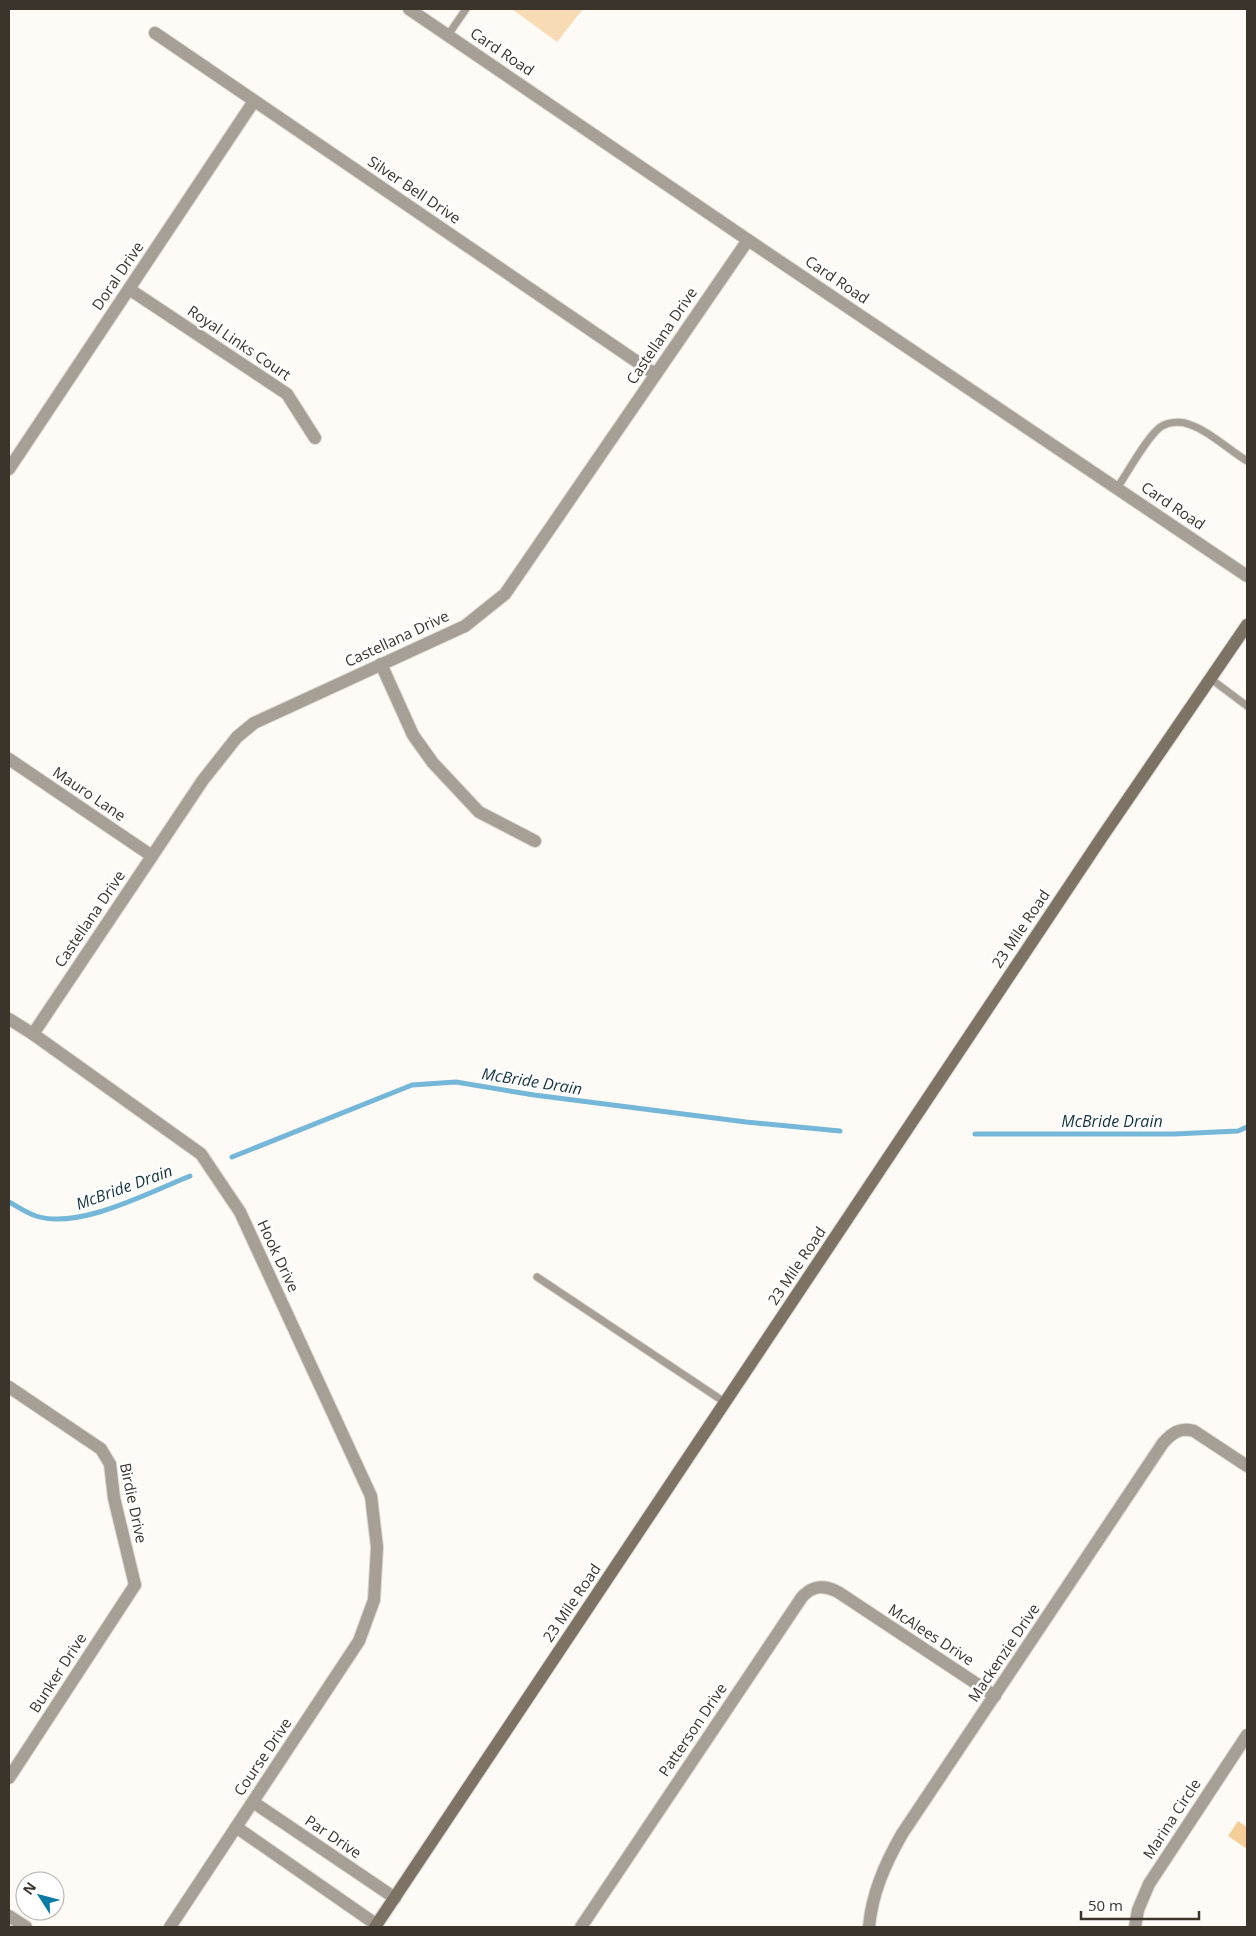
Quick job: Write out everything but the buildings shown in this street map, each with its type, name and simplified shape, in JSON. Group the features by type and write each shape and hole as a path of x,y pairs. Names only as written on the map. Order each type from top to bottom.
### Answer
{"main road":[{"name":"23 Mile Road","path":"376,1926 1086,862 1247,625"}],"street":[{"name":"Card Road","path":"409,9 1247,576"},
{"name":"Silver Bell Drive","path":"155,33 656,374"},
{"name":"Doral Drive","path":"9,468 254,101"},
{"name":"Castellana Drive","path":"33,1034 203,780 236,738 254,723 465,626 504,594 748,240"},
{"name":"Royal Links Court","path":"129,289 287,394 315,438"},
{"path":"381,664 413,735 433,763 479,812 535,841"},
{"name":"Mauro Lane","path":"9,759 152,856"},
{"name":"Hook Drive","path":"9,1019 33,1034 201,1154 240,1212 371,1496 377,1547 374,1600"},
{"name":"Birdie Drive","path":"9,1387 101,1449 110,1464 114,1498 135,1585"},
{"name":"Mackenzie Drive","path":"869,1927 875,1893 891,1853 1168,1436 1187,1429 1202,1435 1247,1466"},
{"name":"Bunker Drive","path":"9,1778 135,1585"},
{"name":"Patterson Drive","path":"581,1927 802,1597 810,1590 822,1586 838,1592 850,1601"},
{"name":"Course Drive","path":"170,1927 359,1642 374,1600"},
{"name":"McAlees Drive","path":"850,1601 995,1696"},
{"name":"Marina Circle","path":"1135,1927 1138,1910 1149,1884 1247,1735"},
{"name":"Par Drive","path":"252,1802 395,1898"},
{"path":"236,1827 376,1926"},
{"path":"9,1916 26,1927"}],"lane":[{"path":"448,35 466,9"},
{"path":"1117,488 1151,438 1162,426 1174,422 1188,424 1201,430 1247,461"},
{"path":"1211,679 1247,706"},
{"path":"537,1276 726,1403"}],"shaded area":[{"path":"512,9 583,9 557,42"}],"waterway":[{"name":"McBride Drain","path":"232,1157 412,1085 456,1082 534,1095 746,1122 840,1131"},
{"name":"McBride Drain","path":"975,1134 1174,1134 1238,1131 1247,1127"},
{"name":"McBride Drain","path":"9,1202 36,1216 53,1219 73,1218 114,1207 190,1176"}]}
